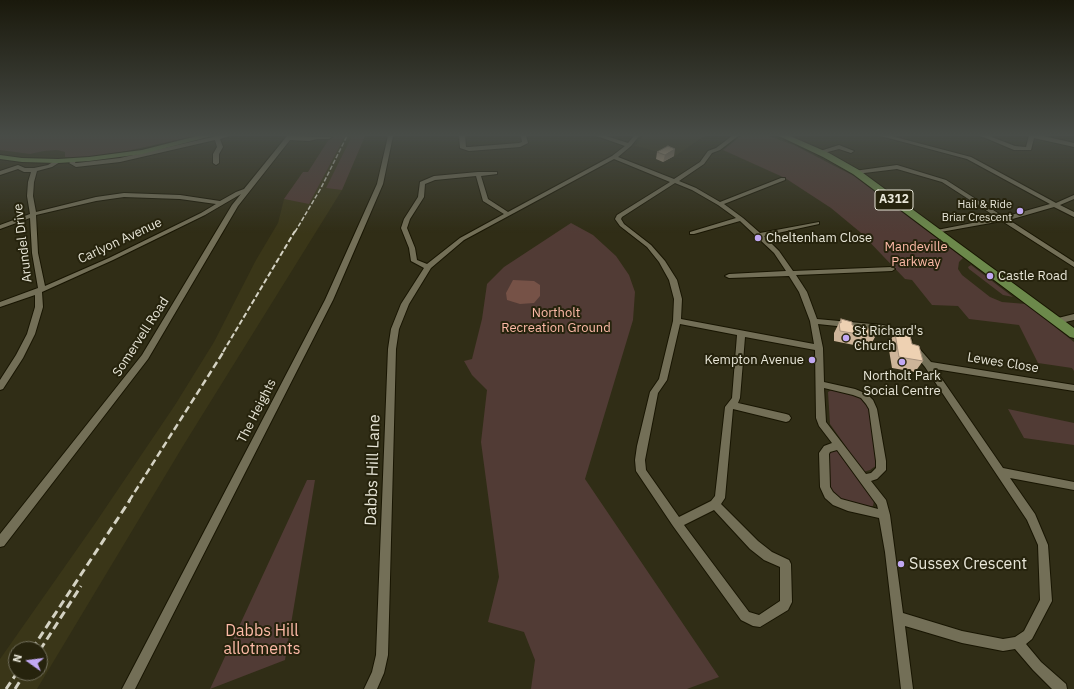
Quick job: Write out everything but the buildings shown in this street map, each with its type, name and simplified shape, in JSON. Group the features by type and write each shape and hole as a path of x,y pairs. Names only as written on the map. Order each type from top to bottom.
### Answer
{"main road":[{"name":"A312","path":"849,168 1074,334"}],"street":[{"path":"0,173 11,168"},
{"path":"23,168 24,170 41,168"},
{"name":"Somervell Road","path":"0,542 144,357 232,210 264,168"},
{"name":"The Heights","path":"128,689 329,300 380,184 384,168"},
{"name":"Dabbs Hill Lane","path":"370,689 378,673 382,655 392,349 395,329 404,304 432,264 462,239 593,168"},
{"path":"642,168 694,189 720,204 741,219 761,235 777,252 803,292 814,321 819,348 821,418 827,430 882,503 885,515 899,618 907,689"},
{"path":"694,168 619,216 618,219 622,225 649,246 668,271 678,299 677,321 663,380 654,392 640,460 642,471 647,482 745,616 753,620 760,621 784,606 786,602 785,564 768,556 754,545 715,504"},
{"path":"856,172 888,168"},
{"path":"901,168 938,179 1005,219 1074,265"},
{"path":"988,168 1074,215"},
{"name":"Arundel Drive","path":"0,387 20,356 31,334 40,308 40,291 30,191 34,170"},
{"path":"432,264 414,261 412,248 404,228 407,219 421,197 422,183 429,179 495,173"},
{"path":"478,174 485,200 508,214"},
{"path":"720,204 783,179"},
{"name":"Carlyon Avenue","path":"0,305 40,291 146,243 219,205 238,193 246,191"},
{"path":"0,227 33,214 96,199 124,195 167,196 201,199 232,210"},
{"path":"937,232 1005,219 1055,205 1074,197"},
{"path":"692,233 741,219"},
{"path":"761,235 817,223"},
{"path":"729,276 892,269"},
{"path":"1057,321 1074,317"},
{"path":"677,321 819,348"},
{"path":"814,321 883,328 894,330 905,337 928,364 1031,517 1043,545 1046,601 1028,635 1017,643 1003,645 962,637 899,618"},
{"path":"677,523 715,504 720,498 729,407 733,404 736,398 741,334"},
{"name":"Lewes Close","path":"928,364 1074,388"},
{"path":"821,384 855,392 864,396 873,408 881,470 874,476 864,479"},
{"path":"733,404 786,418"},
{"path":"839,445 827,449 824,453 825,487 829,495 838,502 848,506 885,515"},
{"path":"1001,472 1074,486"},
{"path":"1017,643 1037,666 1061,689"}],"shaded area":[{"path":"310,168 351,168 342,190 183,446 48,671 48,641 13,641 94,525 175,405 214,342 256,260 278,223 284,199 303,172 308,172"},
{"path":"513,280 534,281 540,285 540,296 534,303 520,304 507,300 506,293"},
{"path":"8,648 8,681 42,681 37,689 0,689 0,659"}],"green space":[{"path":"310,168 328,168 309,204 284,199 303,172 308,172"},
{"path":"336,168 351,168 342,190 326,188"},
{"name":"Mandeville Parkway","path":"763,168 839,168 854,176 963,258 959,262 958,269 962,275 990,297 1002,302 1026,304 1074,342 1074,371 1072,368 1038,363 1019,325 969,319 958,306 932,305 912,280 905,279 860,232 831,208 785,178"},
{"name":"Northolt Recreation Ground","path":"571,223 593,235 616,256 629,275 635,292 633,320 585,479 719,677 687,689 531,689 535,660 524,632 488,622 499,577 481,442 487,390 472,375 464,361 472,359 482,319 487,284 504,267"},
{"path":"971,265 1013,297 1003,295 969,269 968,267"},
{"path":"833,389 856,394 864,399 869,407 877,465 870,470 856,474 874,501 873,506 868,507 841,500 834,495 828,487 827,454 834,450 847,448 830,424 828,392"},
{"path":"1008,409 1074,423 1074,445 1024,438"},
{"name":"Dabbs Hill allotments","path":"307,480 315,480 285,660 210,689"}],"railway":[{"path":"295,232 331,168"},
{"path":"223,352 295,231"},
{"path":"129,501 224,351"},
{"path":"37,641 130,500"},
{"path":"46,641 81,586"},
{"path":"6,689 12,681"},
{"path":"15,689 20,681"}],"place":[{"name":"Hail & Ride Briar Crescent","path":"1020,211"},
{"name":"Cheltenham Close","path":"758,238"},
{"name":"Castle Road","path":"990,276"},
{"name":"St Richard's Church","path":"846,338"},
{"name":"Kempton Avenue","path":"812,360"},
{"name":"Northolt Park Social Centre","path":"902,362"},
{"name":"Sussex Crescent","path":"901,564"}]}
